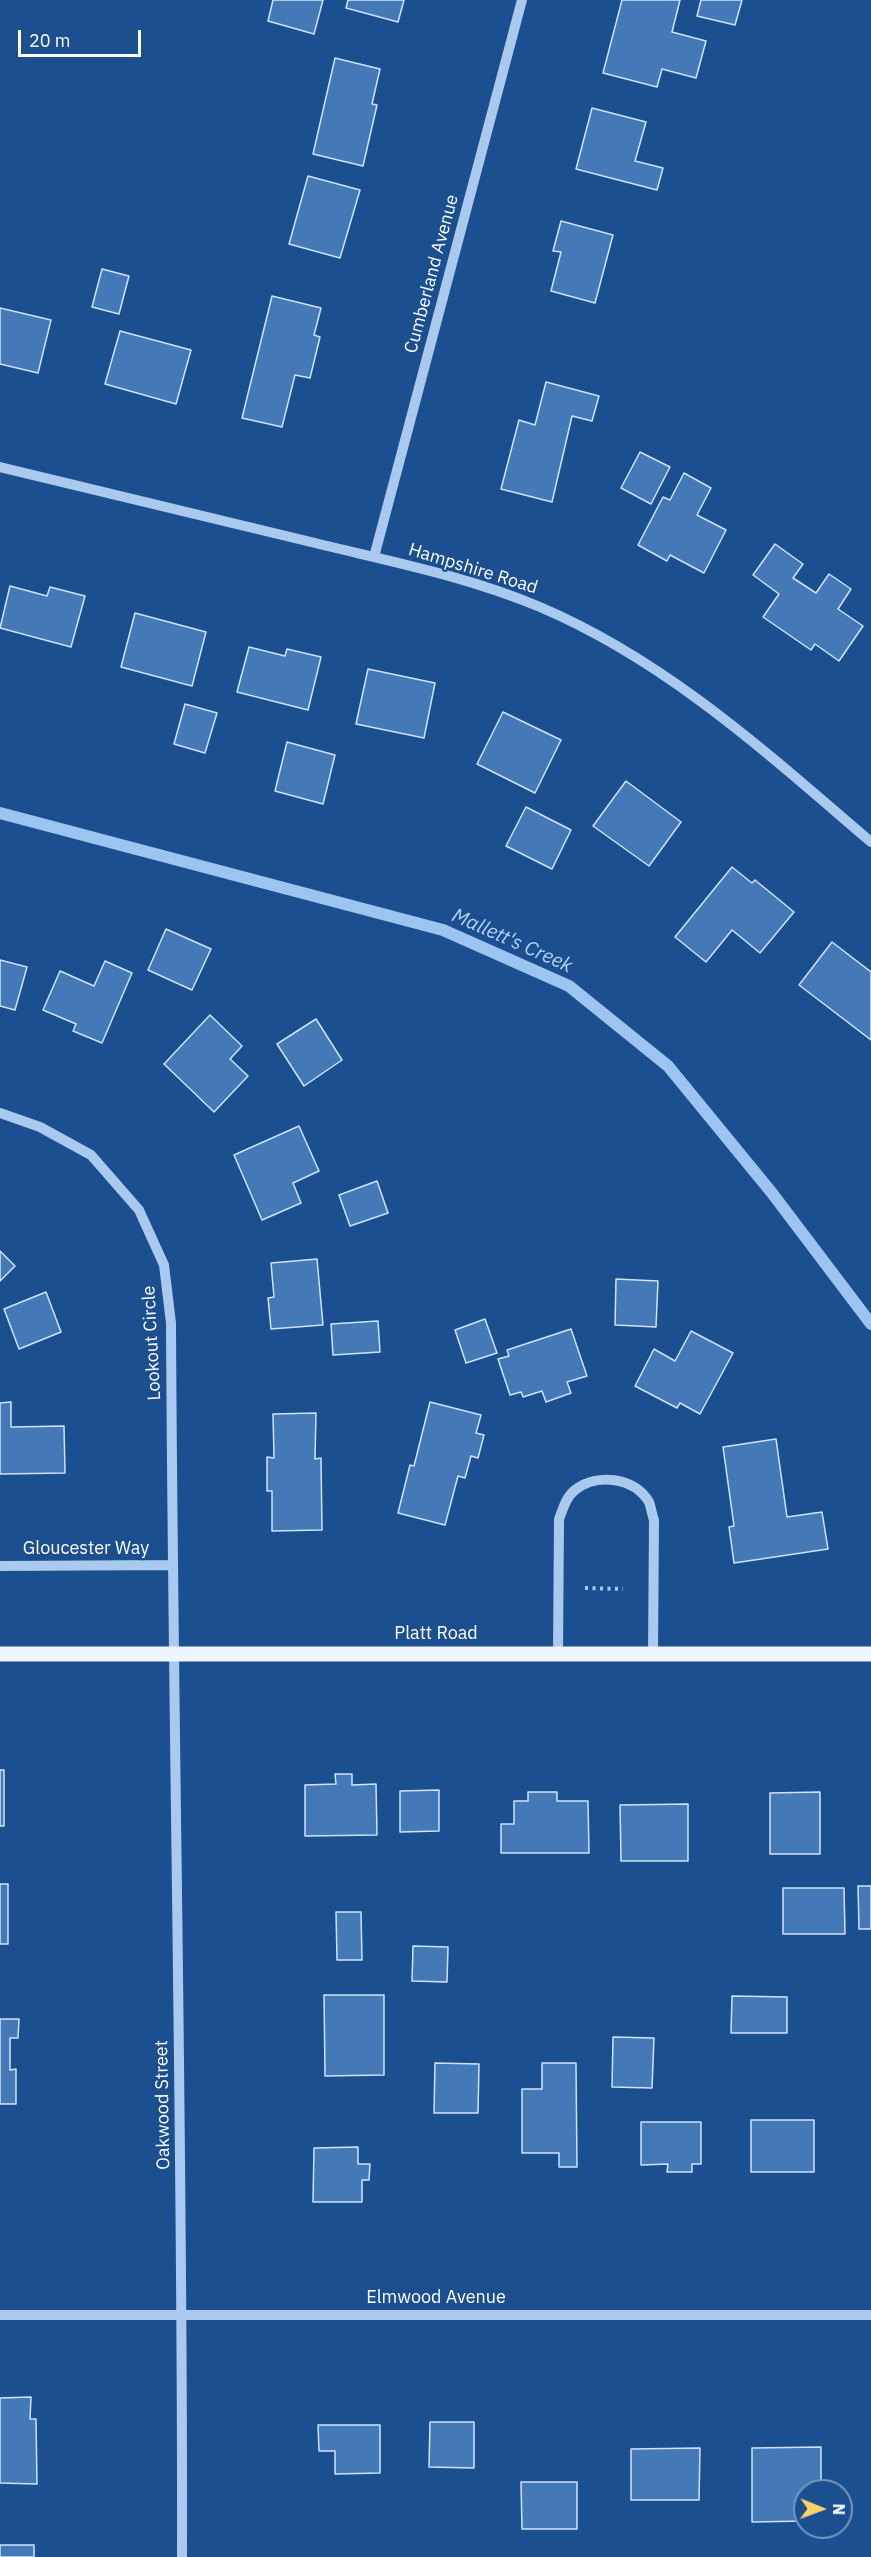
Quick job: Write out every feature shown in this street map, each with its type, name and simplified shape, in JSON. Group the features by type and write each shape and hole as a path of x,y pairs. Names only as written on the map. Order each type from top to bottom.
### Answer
{"main road":[{"name":"Platt Road","path":"0,1654 871,1654"}],"street":[{"name":"Cumberland Avenue","path":"374,557 522,0"},
{"name":"Hampshire Road","path":"0,467 463,580 540,608 613,645 678,684 733,724 871,842"},
{"name":"Lookout Circle","path":"0,1113 40,1126 91,1155 139,1210 164,1265 171,1323 173,1653"},
{"path":"558,1654 559,1519 564,1504 574,1491 590,1483 609,1479 636,1488 649,1503 654,1520 653,1654"},
{"name":"Gloucester Way","path":"0,1566 172,1565"},
{"name":"Oakwood Street","path":"173,1653 182,2315 182,2557"},
{"name":"Elmwood Avenue","path":"0,2315 871,2315"}],"path":[{"path":"585,1588 623,1588"}],"building":[{"path":"273,0 323,0 314,34 268,21"},
{"path":"348,0 404,0 398,22 346,8"},
{"path":"622,0 680,0 672,32 706,41 696,78 662,69 657,87 603,73"},
{"path":"701,0 742,0 735,25 697,16"},
{"path":"335,58 380,69 372,104 377,105 363,166 313,154"},
{"path":"592,108 646,122 635,161 663,168 657,190 576,169"},
{"path":"308,176 360,190 340,258 289,244"},
{"path":"561,221 613,235 595,303 551,291 561,252 553,251"},
{"path":"102,269 129,276 119,314 92,307"},
{"path":"272,296 321,308 314,335 320,337 310,378 295,375 282,427 242,418"},
{"path":"0,308 51,320 38,373 0,364"},
{"path":"120,331 191,350 176,404 105,384"},
{"path":"546,382 599,396 592,421 572,416 552,502 501,489 519,420 535,425"},
{"path":"640,452 670,467 651,504 621,488"},
{"path":"684,473 711,488 697,515 726,530 704,573 670,555 667,561 638,545 663,497 670,500"},
{"path":"775,544 803,564 793,578 816,593 829,574 851,589 838,609 863,626 839,661 815,644 811,650 763,617 779,594 753,575"},
{"path":"10,586 47,596 50,587 85,596 71,647 0,628"},
{"path":"135,613 206,632 192,686 121,667"},
{"path":"249,647 285,656 287,649 321,657 308,710 237,692"},
{"path":"368,669 435,683 424,738 356,724"},
{"path":"185,704 217,713 205,753 174,744"},
{"path":"503,712 561,740 535,793 477,764"},
{"path":"287,742 335,755 323,804 275,791"},
{"path":"626,781 681,822 649,866 593,826"},
{"path":"526,807 571,830 552,869 506,846"},
{"path":"732,867 752,883 755,880 794,912 760,953 732,930 706,962 675,937"},
{"path":"166,929 211,949 192,990 148,970"},
{"path":"832,942 871,972 871,1040 799,985"},
{"path":"0,960 27,967 15,1010 0,1006"},
{"path":"105,961 132,973 102,1043 73,1031 76,1024 43,1010 60,971 94,986"},
{"path":"210,1015 242,1046 230,1059 248,1076 214,1112 164,1064"},
{"path":"316,1019 342,1060 304,1086 277,1044"},
{"path":"299,1126 319,1171 293,1183 301,1203 262,1220 234,1155"},
{"path":"377,1181 388,1213 350,1226 339,1195"},
{"path":"0,1251 15,1266 0,1281"},
{"path":"317,1259 323,1325 271,1329 268,1298 274,1297 271,1263"},
{"path":"616,1279 658,1281 656,1327 615,1325"},
{"path":"46,1292 61,1332 19,1349 4,1309"},
{"path":"485,1319 497,1353 466,1363 455,1330"},
{"path":"378,1321 380,1352 333,1355 331,1324"},
{"path":"571,1329 587,1376 567,1382 571,1393 546,1402 542,1391 523,1397 521,1392 510,1395 498,1359 509,1356 507,1350"},
{"path":"691,1331 733,1353 700,1414 680,1403 677,1408 635,1386 654,1349 675,1361"},
{"path":"11,1402 11,1427 64,1426 65,1473 0,1474 0,1403"},
{"path":"430,1402 481,1415 476,1433 484,1435 478,1458 471,1456 465,1478 458,1476 445,1525 398,1513 410,1465 414,1466"},
{"path":"316,1413 315,1459 321,1458 322,1530 272,1531 272,1491 267,1491 267,1457 274,1458 273,1414"},
{"path":"776,1439 787,1517 822,1512 828,1549 734,1563 729,1527 734,1526 723,1447"},
{"path":"0,1770 4,1770 4,1826 0,1826"},
{"path":"335,1774 352,1774 352,1785 376,1784 377,1835 305,1836 305,1785 336,1784"},
{"path":"439,1790 439,1831 400,1832 400,1791"},
{"path":"528,1792 557,1792 557,1801 588,1801 589,1853 501,1853 501,1824 514,1824 514,1801 528,1801"},
{"path":"820,1792 820,1854 770,1854 770,1793"},
{"path":"688,1804 688,1861 621,1861 620,1805"},
{"path":"0,1884 8,1884 8,1944 0,1944"},
{"path":"858,1886 871,1886 871,1929 859,1929"},
{"path":"783,1888 844,1888 845,1934 783,1934"},
{"path":"336,1912 361,1912 362,1960 337,1960"},
{"path":"413,1946 448,1947 447,1982 412,1981"},
{"path":"324,1995 384,1995 384,2075 325,2076"},
{"path":"732,1996 787,1997 787,2033 731,2033"},
{"path":"0,2019 19,2019 18,2038 10,2038 10,2070 16,2069 16,2104 0,2104"},
{"path":"613,2037 654,2038 652,2088 612,2087"},
{"path":"435,2063 479,2064 478,2113 434,2113"},
{"path":"542,2063 576,2063 577,2167 559,2167 559,2153 522,2153 522,2089 542,2089"},
{"path":"751,2120 814,2120 814,2172 751,2172"},
{"path":"641,2122 701,2122 701,2164 692,2164 692,2172 667,2172 668,2164 641,2165"},
{"path":"358,2147 358,2164 370,2164 369,2180 362,2180 362,2202 313,2202 314,2148"},
{"path":"31,2397 30,2419 36,2419 37,2484 0,2483 0,2398"},
{"path":"430,2422 474,2422 474,2468 429,2467"},
{"path":"318,2425 380,2425 380,2473 335,2474 335,2451 319,2451"},
{"path":"821,2447 821,2479 793,2479 793,2521 752,2522 752,2448"},
{"path":"700,2448 699,2500 631,2500 631,2449"},
{"path":"521,2482 577,2482 577,2529 522,2529"},
{"path":"0,2545 34,2545 34,2557 0,2557"}],"waterway":[{"name":"Mallett's Creek","path":"0,813 443,930 569,986 668,1066 772,1193 871,1324"}]}
